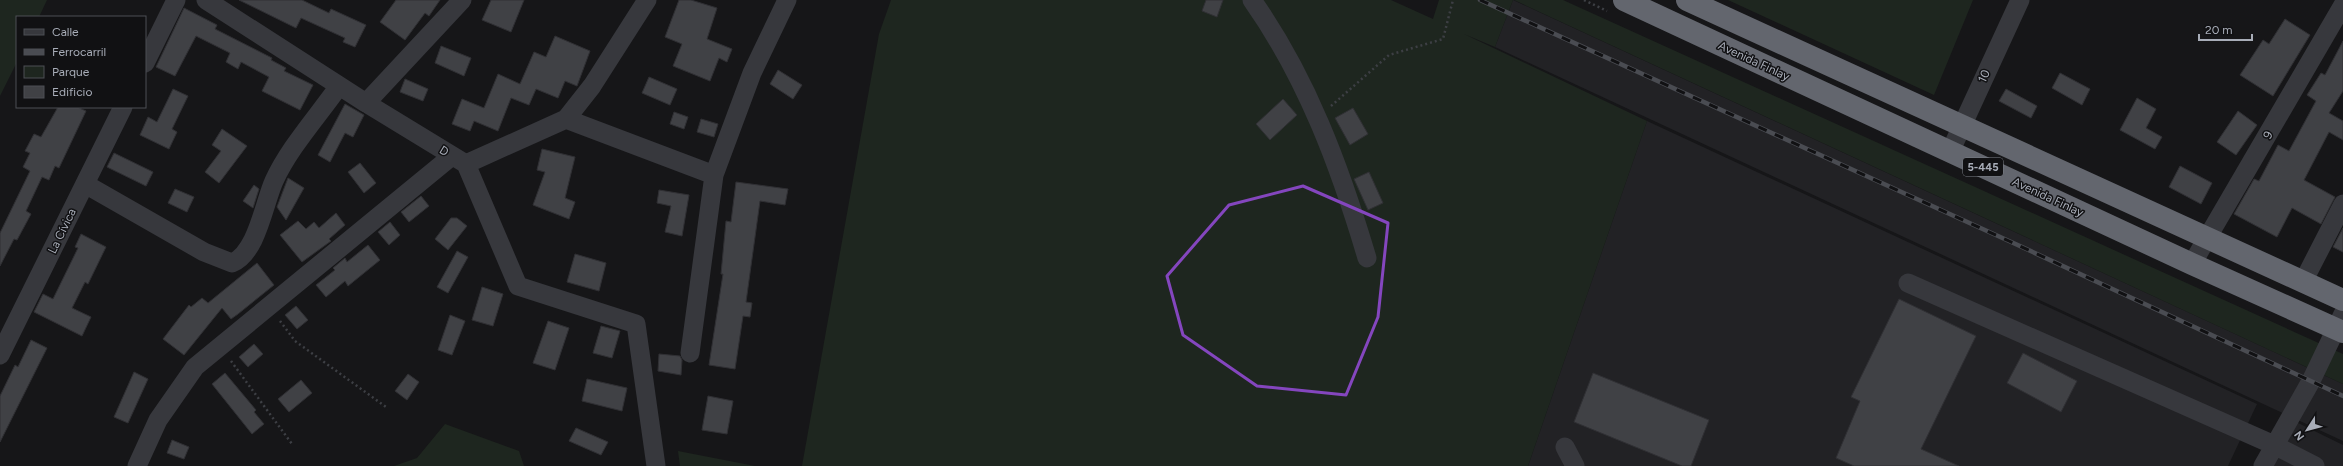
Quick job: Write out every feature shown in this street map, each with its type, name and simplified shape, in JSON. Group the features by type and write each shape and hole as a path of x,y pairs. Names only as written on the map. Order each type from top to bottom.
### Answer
{"highway":[{"name":"Avenida Finlay","path":"1624,0 2192,264 2341,325"},
{"name":"5-445","path":"1686,0 2343,300"}],"street":[{"path":"146,61 176,0"},
{"name":"D","path":"206,0 339,86 459,160"},
{"path":"366,103 462,0"},
{"path":"137,466 158,420 196,367 268,307 459,160 566,119 592,86 647,0"},
{"path":"690,353 714,176 752,73 787,0"},
{"path":"1252,0 1286,53 1318,119 1345,187 1367,258"},
{"name":"10","path":"1950,152 1961,125 2020,0"},
{"name":"9","path":"2192,264 2343,6"},
{"path":"85,184 204,252 232,264 241,257 256,232 273,182 281,167 339,86"},
{"name":"La Cívica","path":"0,355 123,108"},
{"path":"566,119 714,176"},
{"path":"459,160 518,286 636,324 656,466"},
{"path":"2303,282 2343,204"},
{"path":"1908,283 2274,445 2315,466"},
{"path":"2263,466 2341,325"},
{"path":"1565,447 1575,466"}],"path":[{"path":"1318,119 1389,55 1443,39 1452,0"},
{"path":"268,307 296,341 386,407"},
{"path":"220,347 292,444"}],"highlighted area":[{"path":"1303,186 1388,223 1378,317 1346,395 1257,386 1183,335 1167,276 1229,205"}],"shaded area":[{"path":"1513,0 2343,384 2343,441 1495,47"},
{"path":"1647,121 2257,404 2228,466 1528,466"},
{"path":"2294,421 2343,445 2343,466 2273,466"}],"green space":[{"path":"0,0 47,0 39,16 16,16 16,64 0,96"},
{"path":"891,0 1391,0 1433,19 1439,0 1513,0 1495,47 1464,34 1647,121 1528,466 802,466 879,34"},
{"path":"1514,0 1563,0 2343,354 2343,384"},
{"path":"1728,0 1973,0 1934,95"},
{"path":"445,424 519,451 524,466 394,466 417,458"},
{"path":"678,451 755,466 680,466"}],"building":[{"path":"239,0 302,0 329,13 331,9 366,25 355,47 343,42 345,38 301,18 296,28"},
{"path":"396,0 440,0 429,16 425,13 405,40 380,22"},
{"path":"491,0 524,0 511,32 482,20"},
{"path":"679,0 691,0 717,8 707,39 732,49 727,62 719,58 710,81 673,66 682,44 665,37"},
{"path":"1206,0 1223,0 1217,17 1202,11"},
{"path":"184,8 217,25 215,29 272,58 271,60 286,68 284,71 313,85 300,110 262,91 269,77 241,62 238,69 226,62 230,53 196,36 175,76 156,67"},
{"path":"2285,19 2310,35 2273,96 2240,75 2263,40 2269,44"},
{"path":"555,36 590,51 577,86 565,81 558,98 536,89 529,105 511,98 498,131 474,121 470,131 452,124 462,99 484,108 498,74 520,84 534,52 546,57"},
{"path":"2343,41 2343,91 2329,113 2343,121 2343,140 2329,132 2304,180 2335,197 2321,224 2292,208 2277,237 2234,214 2254,179 2259,181 2278,145 2289,151 2316,101 2307,95 2321,73 2325,75"},
{"path":"441,46 471,58 464,76 435,63"},
{"path":"778,70 802,85 793,99 770,84"},
{"path":"2060,73 2090,89 2082,105 2052,88"},
{"path":"649,77 677,89 670,105 642,93"},
{"path":"405,79 428,89 423,101 400,92"},
{"path":"173,89 188,96 172,129 177,132 169,149 140,135 148,117 157,122"},
{"path":"2006,89 2037,106 2031,118 1999,101"},
{"path":"2137,98 2156,109 2146,128 2162,137 2155,149 2120,130"},
{"path":"1283,99 1297,115 1270,140 1256,124"},
{"path":"345,104 364,115 353,137 345,133 330,162 318,155"},
{"path":"57,108 79,108 86,111 59,168 55,166 49,180 42,177 26,211 31,214 17,240 14,239 0,266 0,233 30,171 23,167 30,153 25,151 34,134 41,137"},
{"path":"1353,108 1368,134 1350,145 1335,118"},
{"path":"2238,111 2257,125 2236,155 2217,142"},
{"path":"674,112 688,117 684,129 670,124"},
{"path":"701,119 718,124 714,137 697,132"},
{"path":"222,129 247,146 219,183 205,172 221,151 212,145"},
{"path":"542,149 575,157 565,198 575,202 569,219 533,205 545,172 537,170"},
{"path":"114,153 153,172 146,186 107,167"},
{"path":"360,163 376,183 364,193 348,172"},
{"path":"2180,166 2212,183 2201,204 2169,187"},
{"path":"1369,172 1383,203 1368,210 1354,179"},
{"path":"288,178 304,188 286,220 277,207"},
{"path":"736,182 788,189 785,205 760,201 746,302 752,303 750,317 743,316 735,369 709,365 723,274 721,274 726,221 731,222"},
{"path":"254,185 259,189 253,208 243,201"},
{"path":"175,189 194,197 187,212 168,203"},
{"path":"659,190 689,195 682,236 665,232 671,206 657,203"},
{"path":"421,196 429,206 409,222 401,212"},
{"path":"336,213 345,225 329,239 331,241 302,262 280,235 298,221 306,229 314,222 319,228"},
{"path":"451,218 457,218 467,226 448,250 435,239"},
{"path":"390,222 400,235 389,245 378,232"},
{"path":"2343,228 2343,252 2333,247"},
{"path":"81,234 106,247 88,284 85,282 72,308 91,317 82,336 34,312 43,294 53,299 78,248 75,247"},
{"path":"368,245 380,260 348,286 345,281 326,297 316,285 335,270 333,268 345,258 347,262"},
{"path":"457,251 468,257 448,293 437,287"},
{"path":"575,254 606,263 599,291 567,282"},
{"path":"257,263 274,285 231,319 222,308 184,355 163,339 189,305 191,307 202,298 208,303"},
{"path":"482,287 503,294 493,326 472,320"},
{"path":"1899,299 1976,336 1921,449 1959,466 1854,466 1836,458 1860,401 1851,397"},
{"path":"296,306 308,320 297,329 285,315"},
{"path":"450,315 465,321 452,355 438,350"},
{"path":"548,321 569,328 555,370 533,363"},
{"path":"601,326 620,331 612,358 593,353"},
{"path":"31,340 47,348 0,442 0,396 15,365 18,367"},
{"path":"254,344 263,354 248,367 239,357"},
{"path":"2023,353 2077,381 2061,412 2007,383"},
{"path":"659,354 680,356 682,360 681,375 658,371"},
{"path":"134,372 148,379 128,423 114,417"},
{"path":"225,373 256,410 254,412 264,424 252,434 212,384"},
{"path":"1593,373 1709,420 1691,466 1682,466 1574,422"},
{"path":"408,374 419,382 407,400 395,391"},
{"path":"587,379 627,388 622,411 582,401"},
{"path":"301,380 312,393 289,412 278,399"},
{"path":"708,396 733,401 727,434 702,430"},
{"path":"576,428 608,442 601,455 569,441"},
{"path":"172,440 189,447 184,459 167,453"}],"railway":[{"path":"1480,0 2009,241 2343,396"}]}
